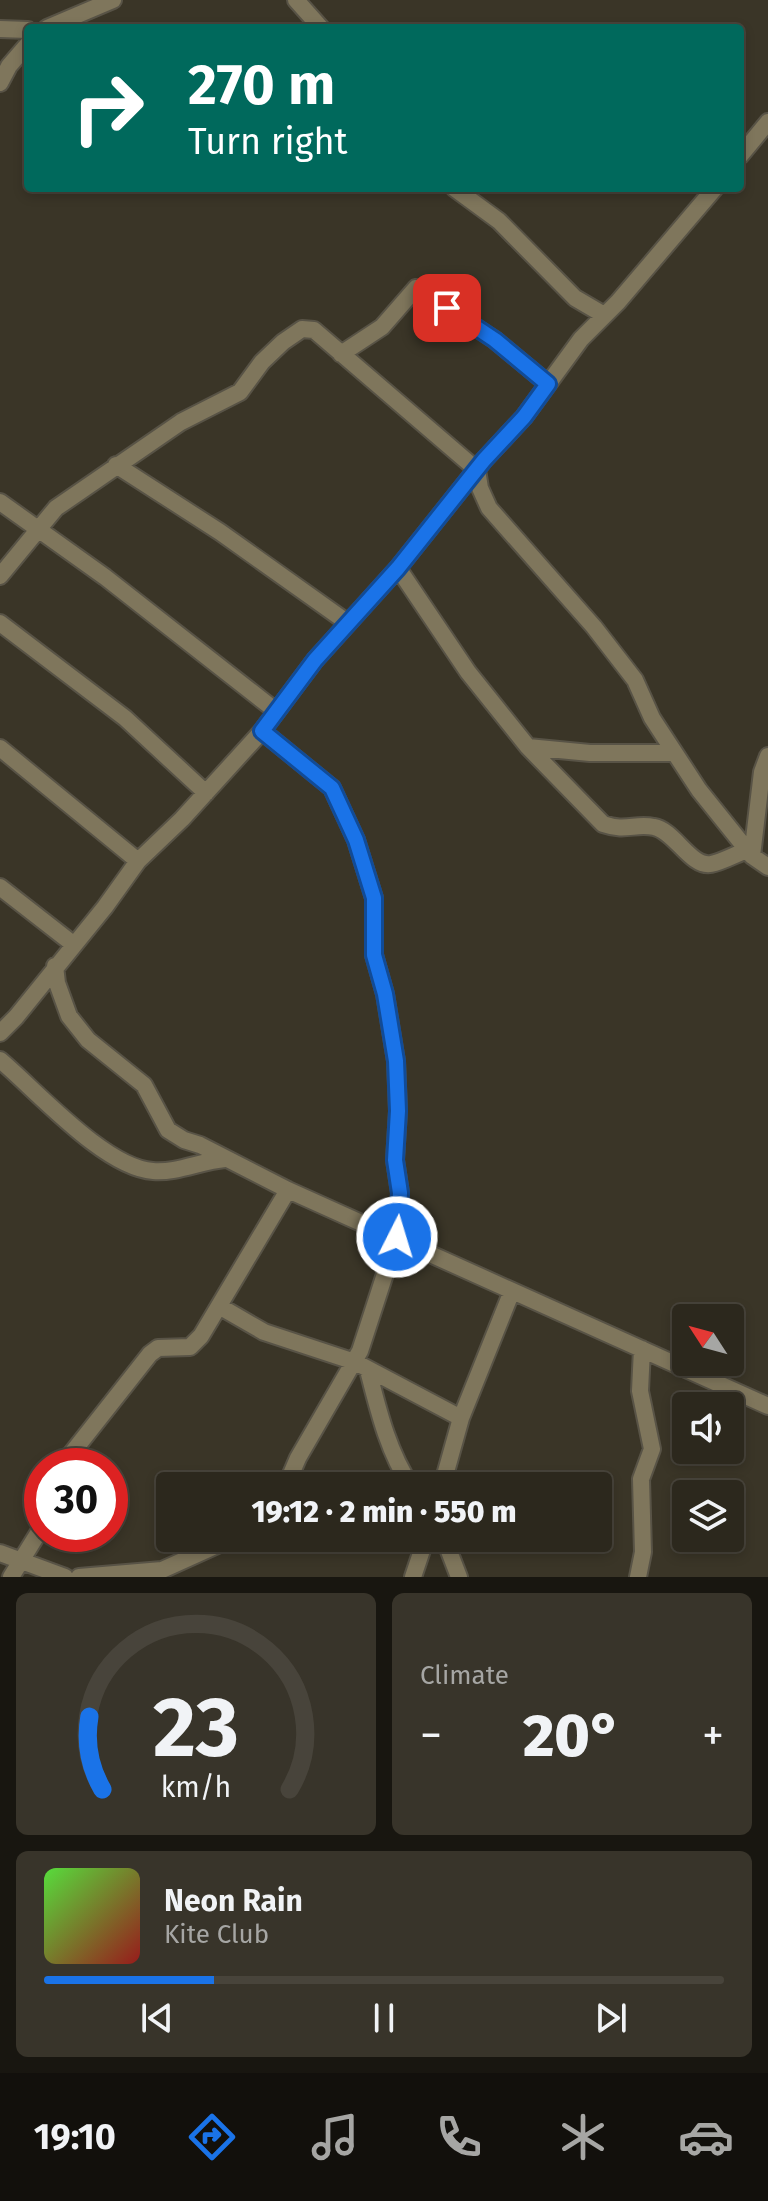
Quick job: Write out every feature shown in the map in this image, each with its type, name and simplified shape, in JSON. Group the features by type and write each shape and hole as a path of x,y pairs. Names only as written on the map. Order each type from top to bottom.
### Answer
{"street":[{"path":"56,24 113,0"},
{"path":"296,0 317,24"},
{"path":"0,29 24,30"},
{"path":"0,83 24,49"},
{"path":"744,151 768,122"},
{"path":"459,192 499,221 575,298 604,315"},
{"path":"0,1033 105,907 138,861 262,731 348,623 524,417 581,339 638,279 712,192"},
{"path":"341,354 382,327 416,288 495,340 548,384"},
{"path":"0,576 56,508 181,422 240,392 262,362 283,342 302,329 314,330 477,470 480,488 489,508 594,627 635,680 672,753 728,829 749,853 768,867"},
{"path":"116,465 220,532 348,623"},
{"path":"0,502 105,577 276,711"},
{"path":"398,568 468,672 528,747 603,824 619,830 655,827 698,862 709,865 749,853"},
{"path":"0,623 125,718 206,793"},
{"path":"262,731 332,788 356,840 374,898 374,955 385,994 396,1061 398,1111 395,1160 400,1193 397,1237 362,1366 298,1458 292,1472"},
{"path":"528,747 590,753 672,753"},
{"path":"0,748 138,861"},
{"path":"749,853 762,772 768,756"},
{"path":"0,887 73,944"},
{"path":"55,966 57,983 69,1016 88,1040 144,1085 168,1130 288,1190 767,1405"},
{"path":"0,1060 70,1124 126,1163 156,1172 225,1159"},
{"path":"76,1448 150,1354 158,1348 190,1347 201,1336 288,1190"},
{"path":"446,1472 461,1418 512,1291"},
{"path":"219,1306 264,1332 362,1366 461,1418"},
{"path":"638,1577 643,1552 641,1479 652,1449 640,1391 642,1349"},
{"path":"362,1366 402,1472"},
{"path":"11,1577 28,1552"},
{"path":"79,1577 162,1570 202,1552"},
{"path":"413,1577 421,1552"},
{"path":"449,1552 459,1577"},
{"path":"0,1553 65,1577"}],"route":[{"path":"397,1237 400,1193 395,1160 398,1111 396,1061 385,994 374,955 374,898 356,840 332,788 262,731 315,660 398,568 548,384 495,340 447,308"}]}
